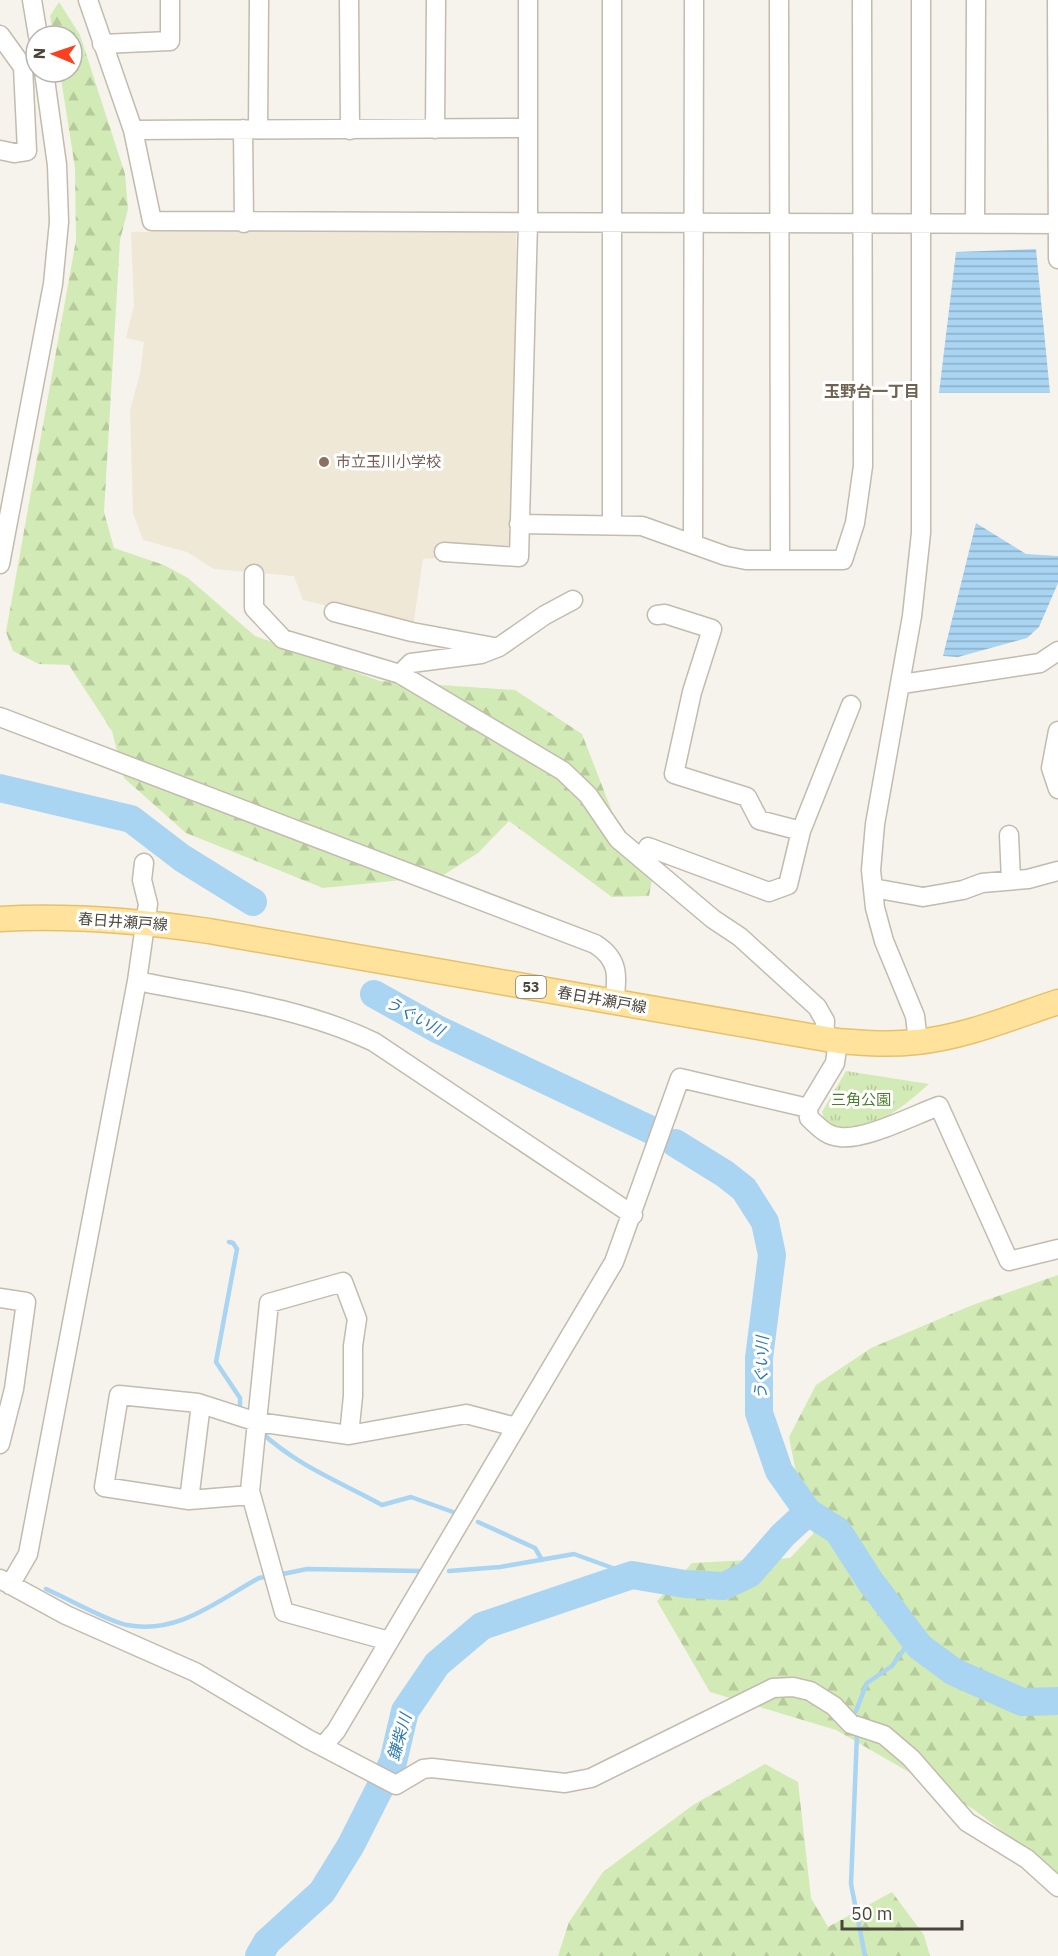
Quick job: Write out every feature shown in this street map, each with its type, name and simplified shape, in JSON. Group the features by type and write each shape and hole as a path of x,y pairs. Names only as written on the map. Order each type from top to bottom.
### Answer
{"main road":[{"name":"春日井瀬戸線","path":"0,920 93,919 146,922 831,1040 878,1044 918,1042 968,1031 1058,1002"}],"street":[{"path":"32,0 36,24"},
{"path":"88,0 133,130 152,221 1058,224"},
{"path":"102,44 170,41 170,0"},
{"path":"244,223 259,0"},
{"path":"349,0 350,130"},
{"path":"435,129 436,0"},
{"path":"444,552 519,557 528,222 526,128 528,0"},
{"path":"612,0 612,524"},
{"path":"693,543 694,0"},
{"path":"779,0 780,559"},
{"path":"519,524 642,526 726,556 746,560 843,561 855,523 863,465 862,0"},
{"path":"918,1042 915,1017 884,941 871,870 875,824 902,684 921,533 921,0"},
{"path":"975,223 976,0"},
{"path":"1057,0 1058,259"},
{"path":"0,35 24,60"},
{"path":"0,150 14,153 27,151 29,84"},
{"path":"0,564 53,284 58,233 57,165 46,84"},
{"path":"133,130 526,128"},
{"path":"254,574 254,608 284,639 400,674 563,771 588,795 618,839 713,919 740,937 817,1007 825,1021 835,1063 808,1108 809,1118 824,1132 841,1137 860,1136 939,1106 1009,1261 1058,1249"},
{"path":"400,674 411,663 481,654 499,647 545,615 573,600"},
{"path":"334,612 412,632 499,647"},
{"path":"657,615 665,614 712,629 692,692 674,774 747,797 759,820 801,831"},
{"path":"902,684 1040,663 1058,651"},
{"path":"643,859 648,847 770,892 788,885 801,831 851,705"},
{"path":"0,717 596,944 609,953 616,971 614,1002"},
{"path":"1058,731 1051,768 1058,789"},
{"path":"1010,835 1011,880"},
{"path":"144,863 142,880 148,904 137,981 28,1554 5,1582 66,1615 195,1672 308,1739 396,1785 423,1769 432,1768 565,1783 591,1778 773,1688 793,1687 824,1698 851,1724 884,1735 911,1758 966,1822 1027,1859 1058,1887"},
{"path":"873,888 923,897 963,890 982,883 1028,879 1058,871"},
{"path":"137,981 285,1011 346,1028 374,1042 633,1215"},
{"path":"324,1746 336,1731 614,1262 633,1215 680,1078 808,1108"},
{"path":"350,1435 353,1346 357,1319 343,1282 269,1303 251,1495 284,1612 389,1641"},
{"path":"0,1298 26,1302 14,1389 0,1444"},
{"path":"251,1495 189,1500 104,1487 119,1395 201,1404 257,1422 350,1435 466,1414 516,1427"},
{"path":"189,1500 201,1404"}],"shaded area":[{"name":"市立玉川小学校","path":"512,229 516,233 515,550 445,546 437,558 423,559 413,627 303,600 294,576 214,569 187,552 143,540 133,513 130,410 140,374 144,342 126,338 134,306 131,232"}],"green space":[{"path":"59,2 73,24 52,24 50,16"},
{"path":"84,47 125,174 128,209 120,240 104,512 114,548 164,565 188,578 255,636 380,681 515,690 582,734 618,827 653,874 649,896 612,897 509,821 478,853 442,876 323,888 186,833 124,778 112,731 69,665 39,664 13,651 6,632 76,240 75,168 62,84 84,84"},
{"name":"三角公園","path":"846,1071 929,1084 907,1103 881,1120 854,1129 840,1129 826,1125 822,1112"},
{"path":"1058,1275 1058,1873 973,1809 836,1730 710,1692 657,1601 692,1563 790,1558 813,1534 814,1513 799,1488 789,1437 816,1385 871,1348 970,1306"},
{"path":"765,1764 798,1782 811,1898 828,1927 892,1892 924,1935 930,1956 558,1956 569,1922 603,1872 693,1805"}],"water":[{"path":"1036,249 1050,393 939,393 956,252"},
{"path":"976,523 1026,554 1058,556 1058,583 1039,627 1027,638 958,657 943,656"}],"waterway":[{"name":"うぐい川","path":"0,788 131,819 182,858 253,902"},
{"name":"うぐい川","path":"374,994 437,1029 651,1130"},
{"name":"うぐい川","path":"675,1143 725,1174 744,1189 765,1222 772,1255 759,1358 759,1413 779,1471 808,1512 838,1531 870,1581 920,1647 954,1672 1022,1702 1058,1701"},
{"path":"229,1242 233,1243 237,1249 216,1362 240,1398 240,1411"},
{"path":"261,1432 304,1464 382,1505 411,1497 453,1512"},
{"name":"鎌柴川","path":"259,1956 267,1942 322,1892 351,1845 393,1762 405,1711 437,1664 482,1626 632,1575 685,1584 724,1586 749,1574 783,1535 808,1512"},
{"path":"478,1522 535,1548 542,1560"},
{"path":"449,1571 500,1567 574,1554 632,1575"},
{"path":"278,1575 307,1569 420,1571"},
{"path":"46,1589 119,1623 146,1627 180,1621 212,1606 259,1578 270,1576"},
{"path":"856,1711 867,1683 892,1666 913,1637"},
{"path":"857,1734 851,1884 865,1956"}],"place":[{"name":"市立玉川小学校","path":"324,462"}],"district":[{"name":"玉野台一丁目","path":"872,391"}]}
